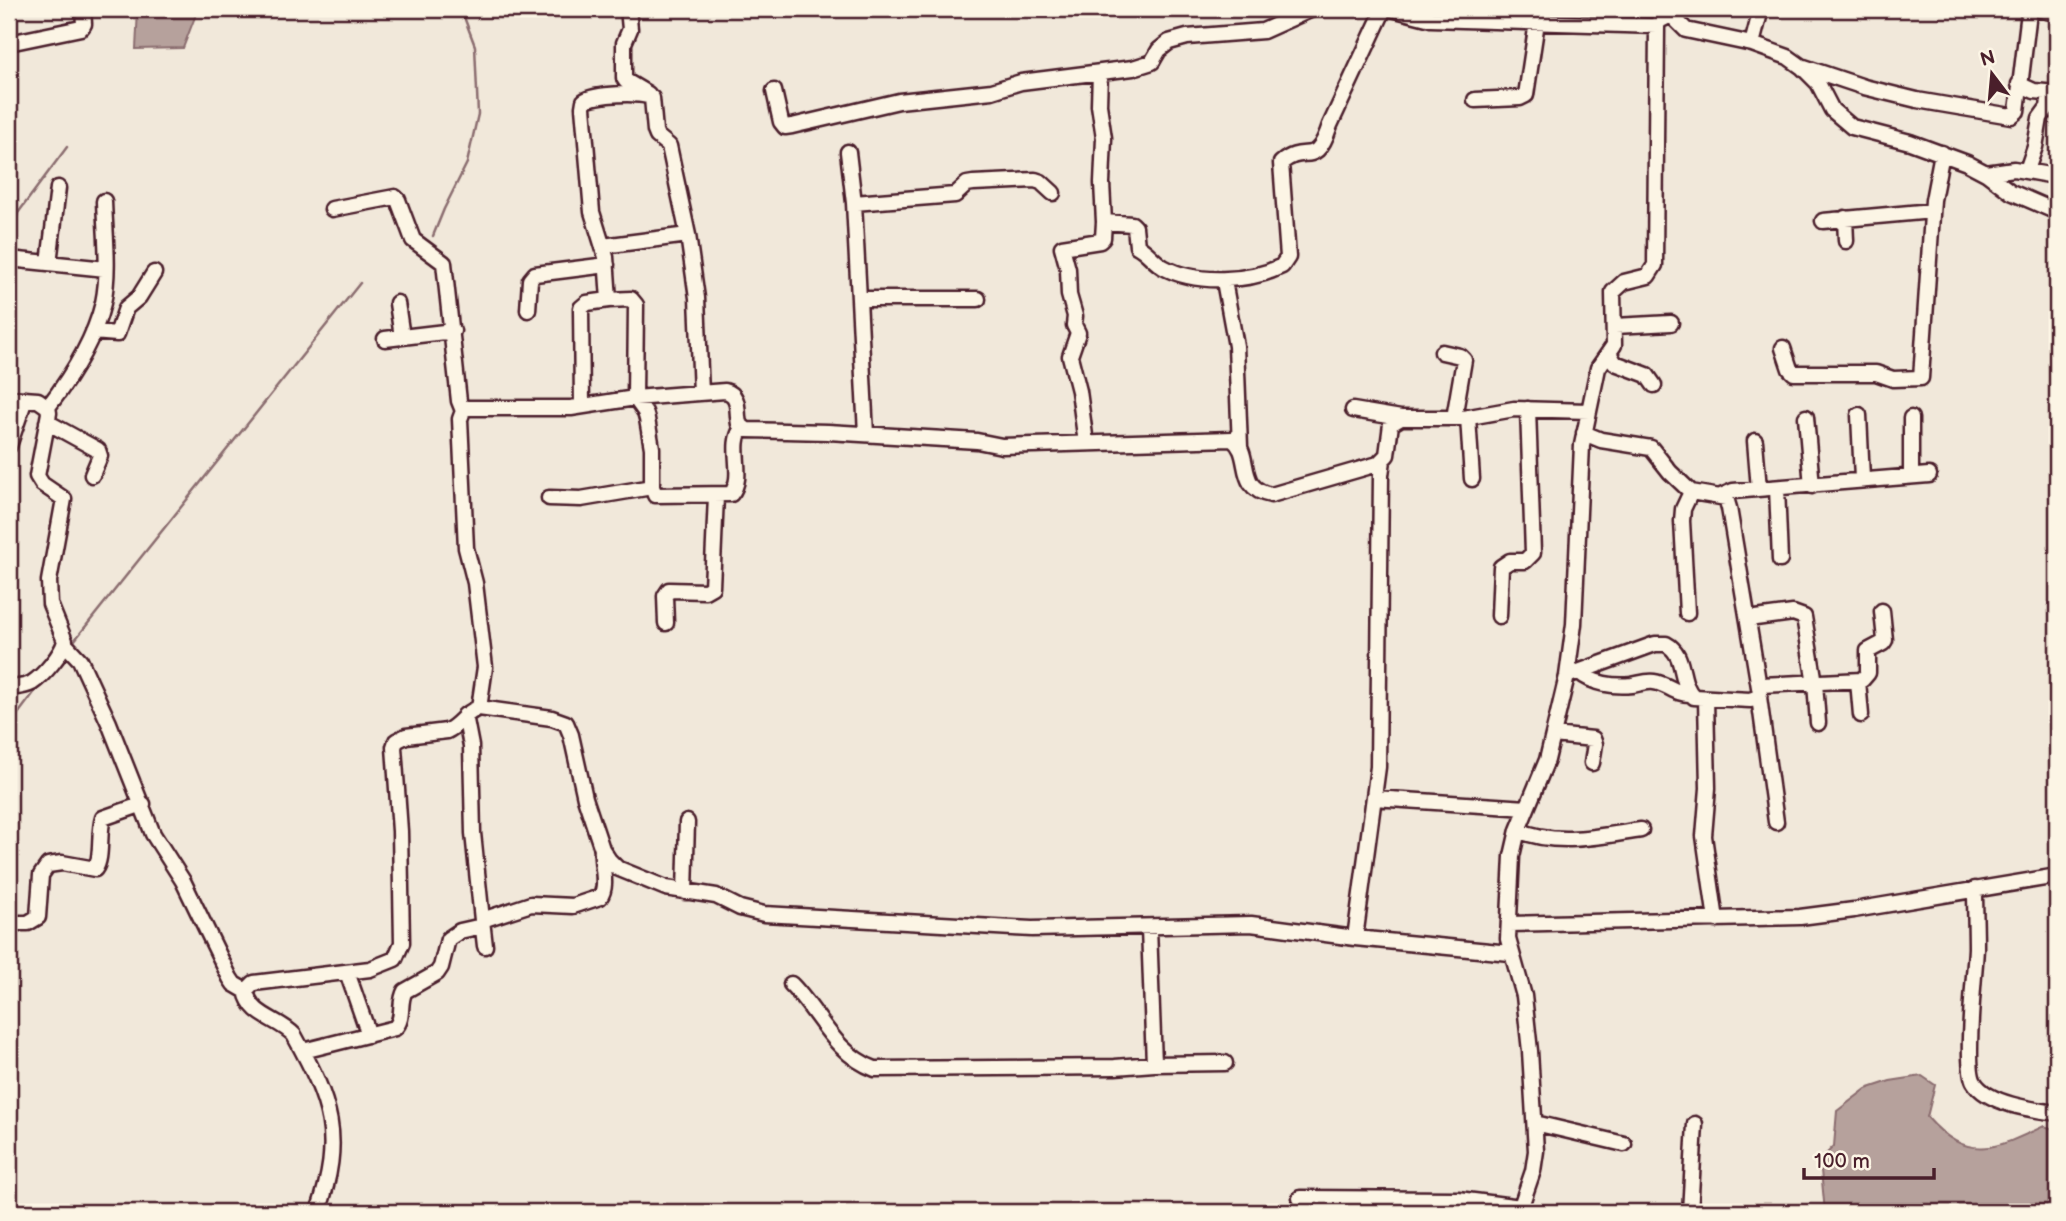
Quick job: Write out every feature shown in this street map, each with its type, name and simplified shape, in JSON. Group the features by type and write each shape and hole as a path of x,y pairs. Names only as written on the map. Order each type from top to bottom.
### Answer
{"street":[{"path":"9,43 75,30 84,24 83,9"},
{"path":"628,9 630,29 624,43 624,78 649,95 653,104 657,136 669,146 698,298 701,393"},
{"path":"774,91 781,122 785,127 912,98 992,91 1021,82 1147,64 1152,62 1162,46 1178,40 1263,31 1312,9"},
{"path":"1104,222 1132,224 1135,227 1137,246 1167,269 1224,281 1277,269 1286,262 1287,227 1281,163 1286,159 1316,152 1324,145 1384,9"},
{"path":"1392,9 1431,19 1657,26"},
{"path":"1752,44 1761,9"},
{"path":"1802,67 1903,97 2011,116 2017,111 2029,12 2034,9 2057,13"},
{"path":"1300,1198 1458,1199 1520,1210 1533,1171 1536,1152 1535,1123 1524,996 1510,953 1512,856 1518,830 1547,760 1573,674 1579,481 1584,433 1598,369 1614,345 1613,292 1624,282 1647,276 1656,265 1659,21 1670,12 1686,30 1752,44 1788,57 1818,83 1832,110 1852,127 1898,138 1942,153 1986,173 2011,192 2057,212"},
{"path":"1475,100 1520,98 1526,95 1538,22"},
{"path":"1086,443 1079,391 1070,356 1078,333 1074,325 1068,270 1062,247 1100,241 1103,238 1104,138 1099,105 1100,72"},
{"path":"2019,84 2030,90 2054,93 2040,118 2035,147 2027,170"},
{"path":"609,300 607,265 592,212 584,101 593,96 649,95"},
{"path":"848,152 854,203 866,434"},
{"path":"1783,348 1794,373 1875,373 1893,379 1921,378 1932,211 1942,153"},
{"path":"1986,173 2014,169 2049,175"},
{"path":"854,203 955,195 973,183 1035,180 1053,193"},
{"path":"50,264 58,188"},
{"path":"332,209 395,197 413,240 444,262 459,401 463,411 460,419 466,548 475,583 485,667 479,708"},
{"path":"104,201 106,269 103,301 93,332 47,414 37,471 42,484 64,499 49,581 50,604 65,643 80,660 110,723 157,841 183,881 230,978 234,984 246,991 254,1008 287,1027 295,1035 303,1051 328,1110 332,1130 333,1152 329,1177 318,1212"},
{"path":"1823,221 1932,211"},
{"path":"1845,218 1846,241"},
{"path":"603,246 688,235"},
{"path":"9,259 106,269"},
{"path":"528,310 530,280 535,274 607,265"},
{"path":"93,332 117,334 124,312 139,297 154,272"},
{"path":"1224,281 1236,346 1240,447 1250,484 1262,494 1271,495 1366,468 1383,460"},
{"path":"582,406 581,308 587,303 631,299 636,305 635,398 647,419 653,458 652,487 655,495 716,496 734,491 737,436 742,428"},
{"path":"859,299 978,299"},
{"path":"397,303 402,337"},
{"path":"1615,326 1671,323"},
{"path":"385,339 453,331"},
{"path":"1441,352 1460,356 1464,360 1461,417 1472,479"},
{"path":"1609,353 1615,363 1647,375 1654,385"},
{"path":"463,411 474,407 546,409 725,391 732,392 736,397 737,418 742,428"},
{"path":"9,398 38,400 47,414 99,450 100,456 92,475"},
{"path":"9,446 25,399"},
{"path":"1353,410 1401,418 1461,417 1528,408 1589,411"},
{"path":"1499,616 1501,567 1510,561 1525,561 1533,554 1528,408"},
{"path":"1859,415 1862,479"},
{"path":"1805,416 1812,486"},
{"path":"1355,938 1378,767 1381,475 1391,424 1401,418"},
{"path":"1911,418 1911,476"},
{"path":"742,428 977,441 1002,446 1232,439 1240,447"},
{"path":"1584,433 1601,440 1651,448 1691,492 1721,496 1733,491 1929,475"},
{"path":"1755,441 1759,489"},
{"path":"549,498 581,499 652,487"},
{"path":"1777,488 1780,560"},
{"path":"1687,613 1682,521 1683,509 1691,492"},
{"path":"666,623 665,596 669,590 705,591 712,587 716,496"},
{"path":"1721,496 1728,503 1748,619 1776,822"},
{"path":"1573,674 1603,684 1624,686 1654,682 1681,694 1706,699 1750,700 1760,691 1815,683 1863,680 1868,673 1868,650 1885,640 1882,611"},
{"path":"1748,619 1793,613 1804,617 1815,683 1818,723"},
{"path":"9,688 30,684 37,679 65,643"},
{"path":"1573,674 1655,644 1667,644 1679,658 1691,694"},
{"path":"1858,681 1861,715"},
{"path":"1706,699 1708,788 1704,836 1716,920"},
{"path":"246,991 254,983 347,972 385,965 395,959 400,951 401,864 394,747 396,741 406,736 453,729 465,716 479,708 552,718 566,723 571,734 580,782 603,849 617,868 666,888 716,896 740,908 764,914 1032,929 1251,924 1355,938 1510,953"},
{"path":"465,716 471,746 473,833 485,946"},
{"path":"1553,734 1592,739 1595,744 1592,762"},
{"path":"1374,798 1527,808"},
{"path":"9,923 28,923 38,917 41,875 48,865 62,863 95,869 99,863 99,834 103,818 143,804"},
{"path":"685,892 687,822"},
{"path":"1518,830 1531,835 1564,840 1642,830"},
{"path":"303,1051 395,1028 399,1023 405,991 437,973 448,939 460,931 531,904 573,906 600,897 604,889 601,863 603,849"},
{"path":"1509,924 1716,920 1831,914 2057,876"},
{"path":"1975,889 1976,948 1970,1039 1972,1077 1980,1089 2007,1103 2057,1113"},
{"path":"1149,928 1154,1064"},
{"path":"347,972 369,1035"},
{"path":"791,984 805,997 837,1043 866,1066 874,1069 1115,1067 1226,1063"},
{"path":"1535,1123 1624,1144"},
{"path":"1690,1212 1695,1124"}],"shaded area":[{"path":"138,9 198,9 183,48 136,49"},
{"path":"1922,1076 1935,1085 1927,1117 1955,1141 1982,1147 2011,1141 2044,1126 2057,1130 2057,1212 1825,1212 1820,1160 1834,1146 1837,1111 1866,1089 1890,1081"}],"waterway":[{"path":"433,236 467,163 478,114 475,46 461,9"},
{"path":"9,247 18,213 67,147"},
{"path":"74,641 360,283"},
{"path":"9,726 39,686"}]}
